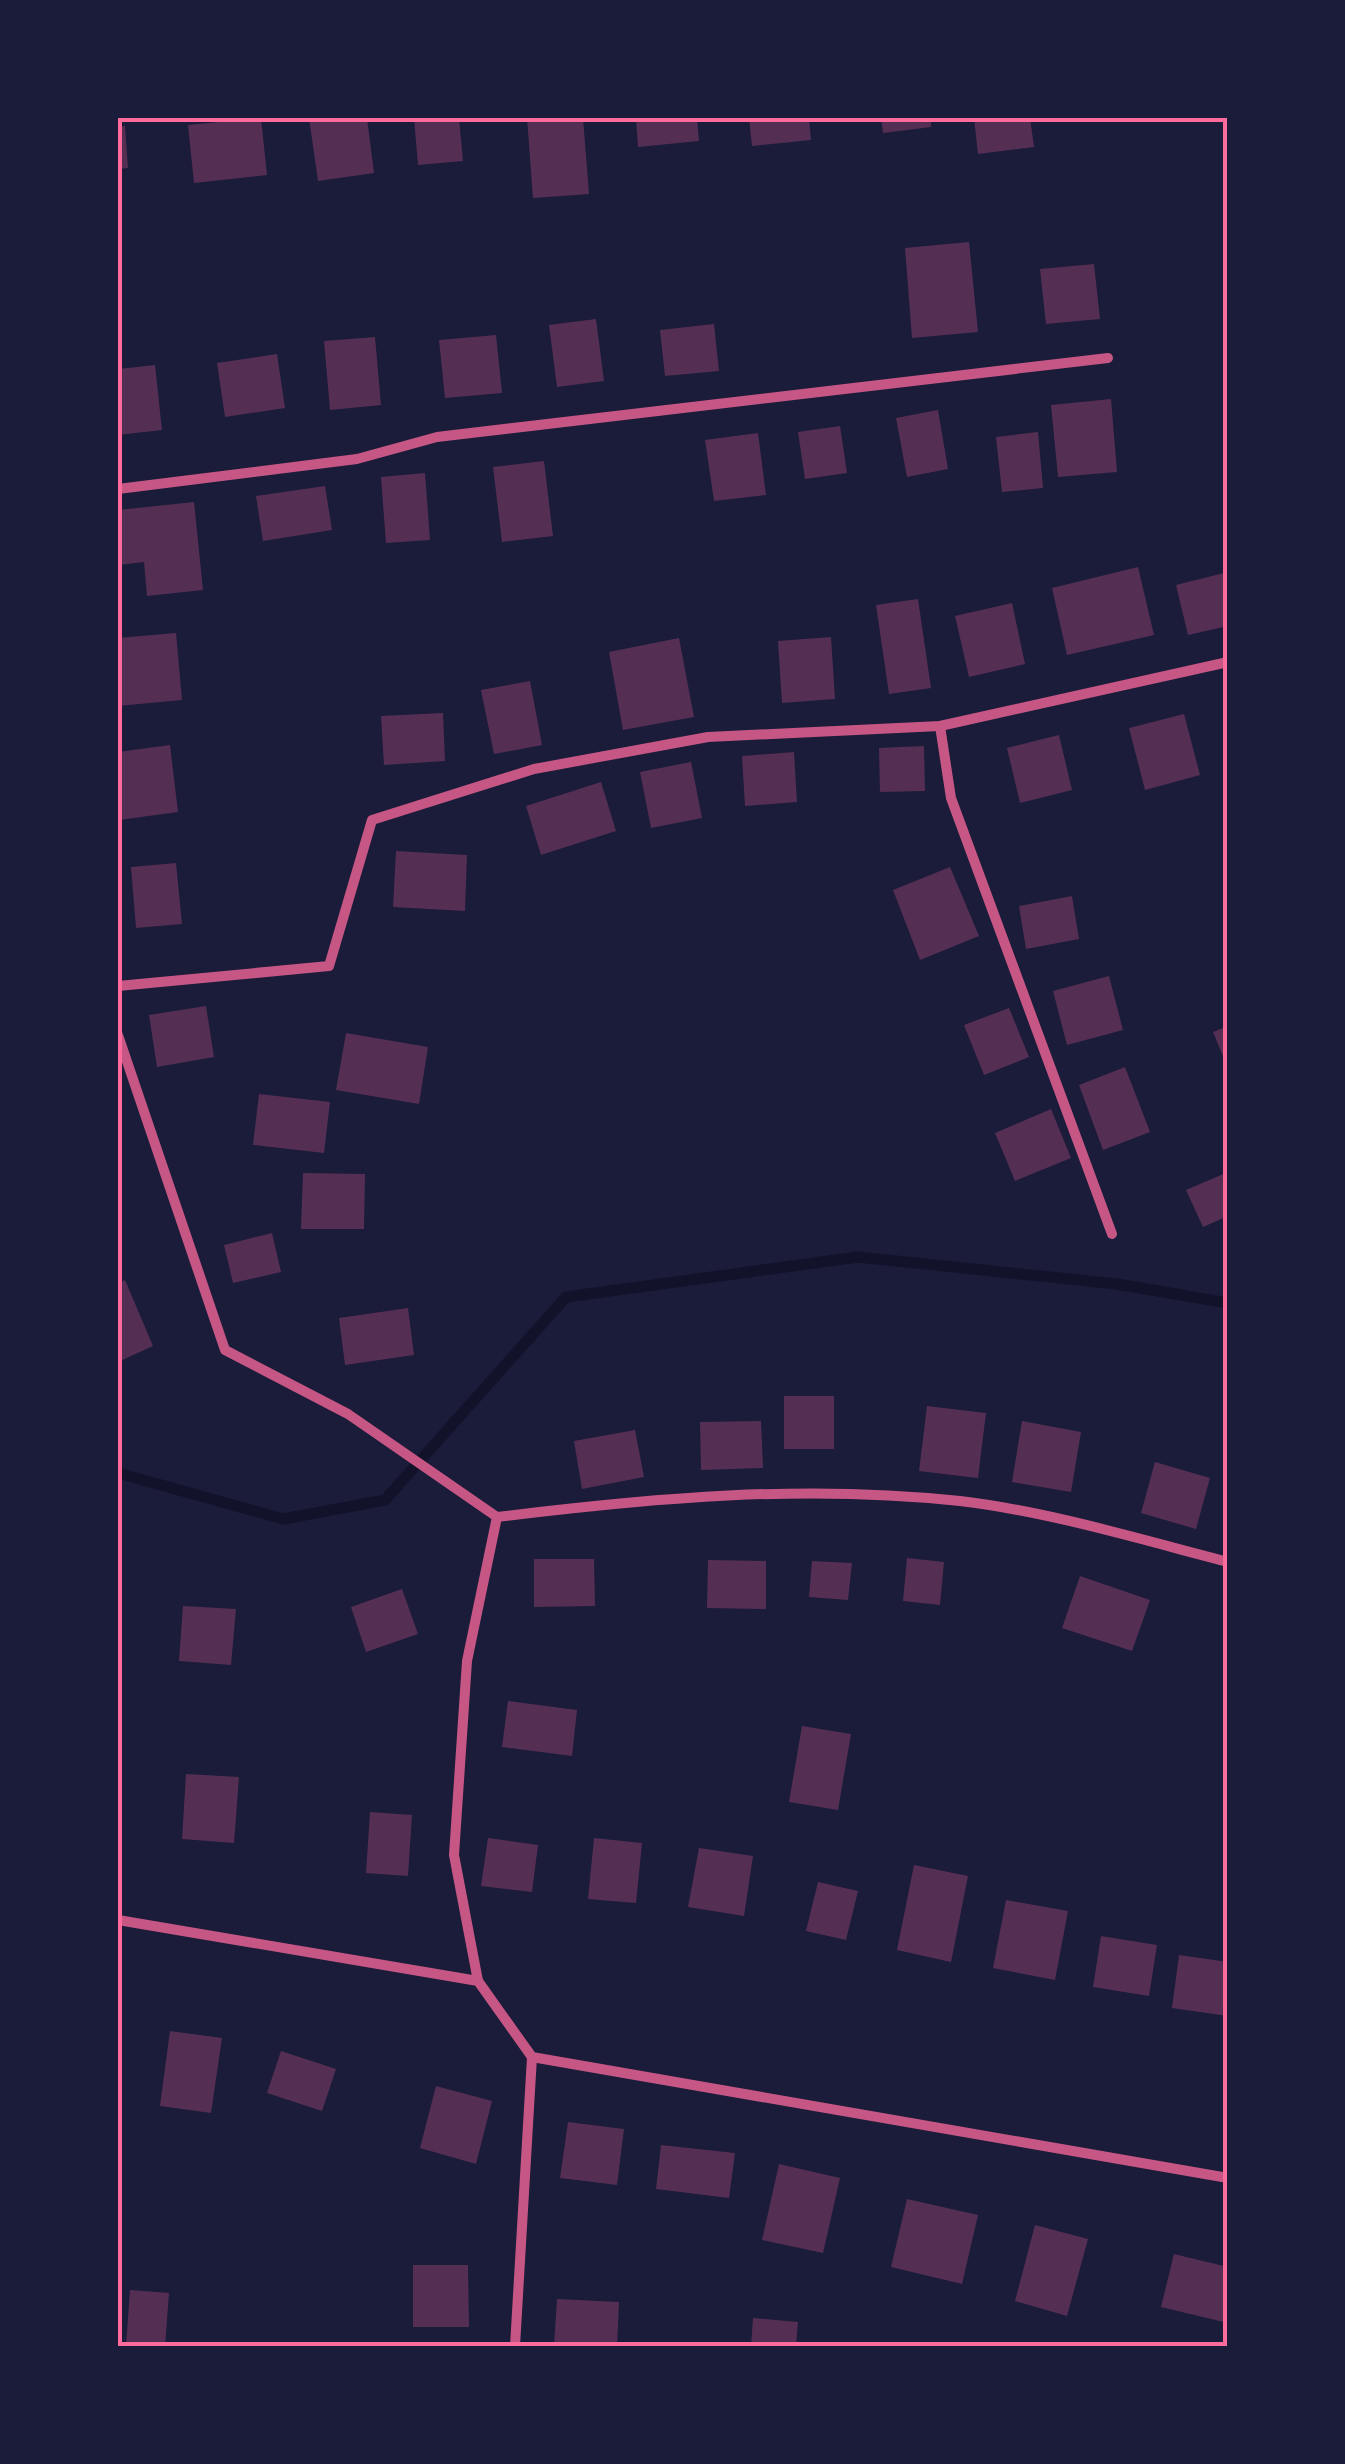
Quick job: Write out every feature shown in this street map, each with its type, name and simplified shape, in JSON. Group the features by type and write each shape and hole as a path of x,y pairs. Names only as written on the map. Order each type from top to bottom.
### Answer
{"street":[{"path":"118,488 357,459 437,438 1108,358"},
{"path":"118,986 328,966 372,820 534,769 708,736 940,726 1228,662"},
{"path":"940,726 952,798 1112,1234"},
{"path":"118,1035 225,1350 348,1414 497,1517 648,1498 796,1490 963,1501 1228,1562"},
{"path":"497,1517 467,1661 454,1855 478,1980 532,2056 515,2346"},
{"path":"118,1920 478,1980"},
{"path":"532,2056 1228,2178"}],"building":[{"path":"261,118 267,175 194,183 188,125"},
{"path":"309,118 367,118 374,173 318,181"},
{"path":"414,118 459,118 463,161 418,165"},
{"path":"527,118 583,118 589,194 533,198"},
{"path":"636,118 697,118 699,141 638,147"},
{"path":"749,118 809,118 811,140 752,146"},
{"path":"881,118 931,118 931,127 883,133"},
{"path":"974,118 1030,118 1034,147 978,154"},
{"path":"125,126 128,168 118,169 118,127"},
{"path":"969,242 978,332 912,338 905,248"},
{"path":"1094,264 1100,319 1046,324 1040,269"},
{"path":"596,319 604,381 557,387 549,325"},
{"path":"714,324 719,371 665,376 660,330"},
{"path":"496,335 502,393 445,398 439,340"},
{"path":"375,337 381,405 330,410 324,341"},
{"path":"277,354 285,408 225,417 217,363"},
{"path":"155,365 162,430 118,435 118,369"},
{"path":"1111,399 1117,472 1058,477 1051,405"},
{"path":"938,410 948,469 907,477 896,418"},
{"path":"840,426 847,473 805,479 798,432"},
{"path":"1038,432 1043,488 1002,492 996,437"},
{"path":"758,433 766,495 714,501 705,440"},
{"path":"544,461 553,536 502,542 493,467"},
{"path":"425,473 430,540 386,543 381,477"},
{"path":"325,486 332,530 263,541 256,496"},
{"path":"194,502 203,590 147,596 144,562 118,565 118,510"},
{"path":"1138,567 1154,635 1067,655 1052,588"},
{"path":"1228,572 1228,626 1188,635 1176,585"},
{"path":"918,599 931,688 889,694 876,605"},
{"path":"1012,603 1025,664 969,677 955,616"},
{"path":"176,633 182,700 118,706 118,638"},
{"path":"831,637 835,699 782,703 778,641"},
{"path":"679,638 694,717 623,730 609,652"},
{"path":"530,681 542,745 494,754 481,690"},
{"path":"443,713 445,761 384,765 381,716"},
{"path":"1184,714 1200,775 1145,790 1129,728"},
{"path":"1059,735 1072,790 1020,803 1007,748"},
{"path":"170,745 178,812 119,820 118,752"},
{"path":"924,746 925,791 880,792 879,748"},
{"path":"794,752 797,802 745,806 742,756"},
{"path":"691,762 702,818 651,828 640,772"},
{"path":"601,782 616,831 541,855 526,806"},
{"path":"396,851 467,855 465,911 393,907"},
{"path":"176,863 182,924 136,928 131,867"},
{"path":"950,867 979,936 920,960 893,890"},
{"path":"1072,896 1079,939 1026,949 1019,906"},
{"path":"1109,976 1123,1030 1067,1045 1053,991"},
{"path":"206,1006 214,1057 157,1067 149,1015"},
{"path":"1009,1008 1029,1057 984,1075 964,1025"},
{"path":"1228,1026 1228,1066 1227,1066 1213,1032"},
{"path":"346,1033 428,1047 419,1104 336,1090"},
{"path":"1125,1067 1150,1132 1103,1150 1079,1085"},
{"path":"259,1094 330,1102 324,1153 253,1145"},
{"path":"1051,1109 1071,1158 1015,1181 995,1133"},
{"path":"1228,1172 1228,1216 1203,1227 1186,1190"},
{"path":"303,1173 365,1174 364,1229 301,1229"},
{"path":"272,1233 281,1272 233,1283 224,1245"},
{"path":"125,1280 153,1346 118,1362 118,1284"},
{"path":"408,1308 414,1355 345,1365 339,1318"},
{"path":"784,1396 834,1396 834,1449 784,1449"},
{"path":"927,1406 986,1413 978,1478 919,1471"},
{"path":"761,1421 763,1468 701,1470 700,1422"},
{"path":"1022,1421 1081,1432 1071,1492 1012,1482"},
{"path":"635,1430 644,1477 582,1489 574,1441"},
{"path":"1155,1462 1210,1478 1196,1529 1141,1513"},
{"path":"907,1558 944,1562 940,1605 903,1601"},
{"path":"534,1559 594,1559 595,1606 534,1607"},
{"path":"708,1560 766,1561 766,1609 707,1608"},
{"path":"812,1561 852,1563 848,1600 809,1597"},
{"path":"1080,1576 1150,1600 1132,1651 1062,1628"},
{"path":"402,1589 418,1634 366,1652 351,1607"},
{"path":"183,1606 236,1609 231,1665 179,1661"},
{"path":"508,1701 577,1710 572,1756 502,1747"},
{"path":"802,1726 851,1734 838,1810 789,1802"},
{"path":"186,1774 239,1777 234,1843 182,1839"},
{"path":"370,1812 412,1815 408,1876 366,1873"},
{"path":"488,1838 538,1845 532,1892 481,1886"},
{"path":"594,1838 642,1843 636,1903 588,1899"},
{"path":"699,1848 753,1856 744,1916 688,1907"},
{"path":"914,1865 968,1876 951,1962 897,1950"},
{"path":"818,1882 858,1891 846,1940 806,1931"},
{"path":"1006,1900 1068,1911 1055,1980 993,1968"},
{"path":"1101,1936 1157,1945 1149,1996 1093,1987"},
{"path":"1179,1955 1228,1962 1228,2016 1172,2008"},
{"path":"170,2031 222,2038 211,2113 160,2106"},
{"path":"281,2051 336,2069 322,2111 267,2093"},
{"path":"436,2086 492,2101 476,2164 420,2148"},
{"path":"568,2122 624,2129 617,2185 560,2178"},
{"path":"661,2145 735,2153 729,2198 656,2189"},
{"path":"779,2164 840,2178 823,2253 762,2240"},
{"path":"907,2199 978,2215 962,2284 891,2267"},
{"path":"1035,2225 1088,2239 1067,2316 1015,2301"},
{"path":"1174,2254 1228,2267 1228,2323 1161,2307"},
{"path":"413,2265 468,2265 469,2327 413,2327"},
{"path":"130,2290 169,2293 165,2346 126,2346"},
{"path":"557,2299 619,2302 617,2346 554,2346"},
{"path":"753,2318 798,2322 796,2346 751,2346"}],"waterway":[{"path":"118,1473 283,1519 385,1500 566,1297 858,1257 1117,1284 1228,1303"}]}
